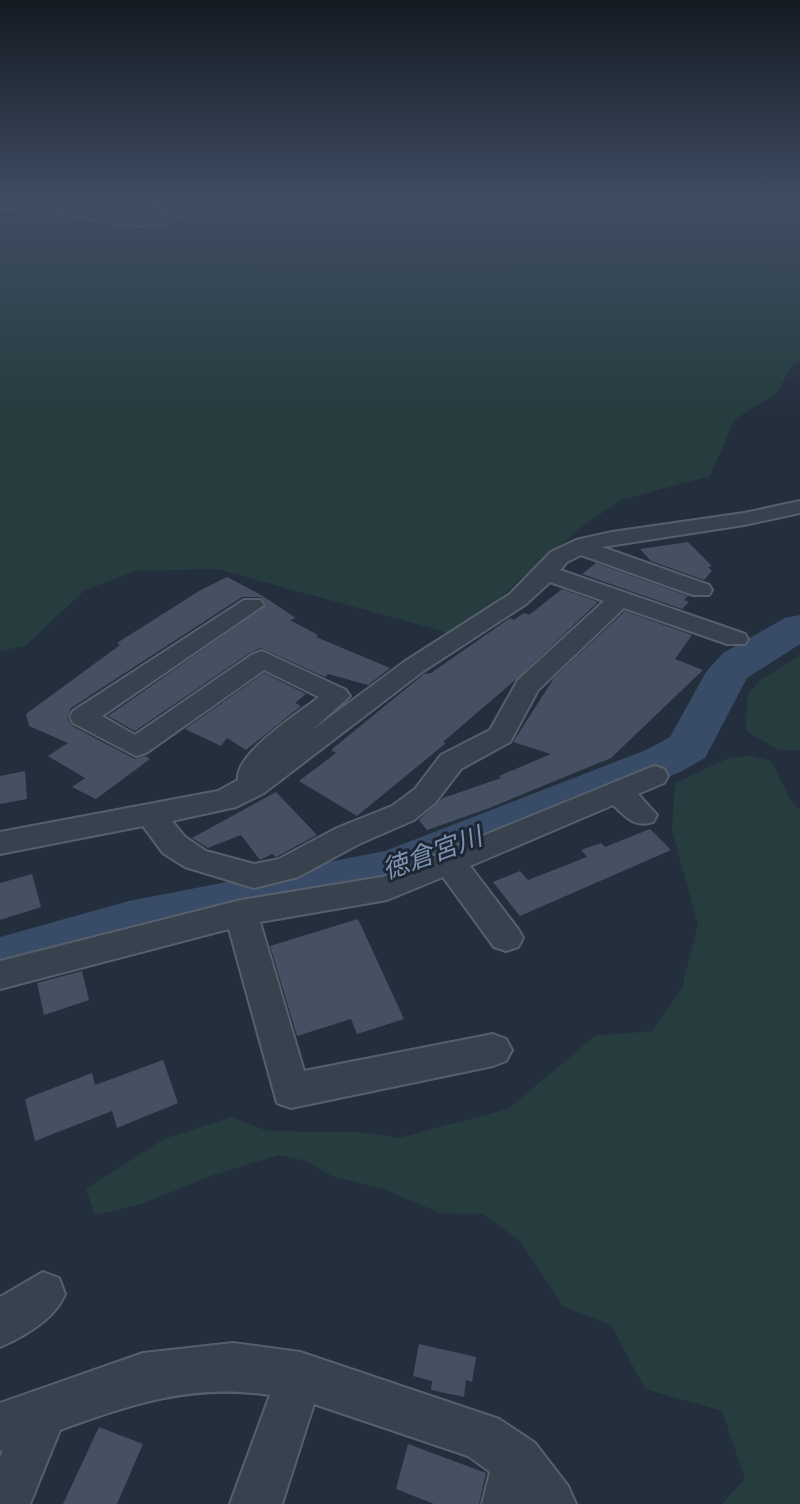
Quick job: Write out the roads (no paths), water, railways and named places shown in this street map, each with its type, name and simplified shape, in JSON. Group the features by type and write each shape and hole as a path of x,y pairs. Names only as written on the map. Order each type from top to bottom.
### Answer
{"street":[{"path":"0,843 226,800 254,786 447,642 518,599 559,557 581,547 612,538 744,519 800,507"},
{"path":"581,547 701,590"},
{"path":"546,573 736,639"},
{"path":"151,815 174,845 196,859 254,876 287,869 348,836 403,813 425,796 451,762 500,736 527,686 620,598"},
{"path":"252,605 83,717 136,747 262,659 337,696 254,764 251,775 254,786"},
{"path":"0,975 241,913 387,888 654,776"},
{"path":"618,792 642,815"},
{"path":"450,863 506,938"},
{"path":"241,913 291,1091 493,1050"},
{"path":"0,1324 43,1294"},
{"path":"4,1504 26,1460 20,1420 143,1377 233,1366 300,1376 482,1436 513,1483 550,1504"},
{"path":"256,1504 300,1376"}],"waterway":[{"name":"徳倉宮川","path":"0,961 129,923 393,870 590,792 688,747 728,672 738,662 800,627"}]}
